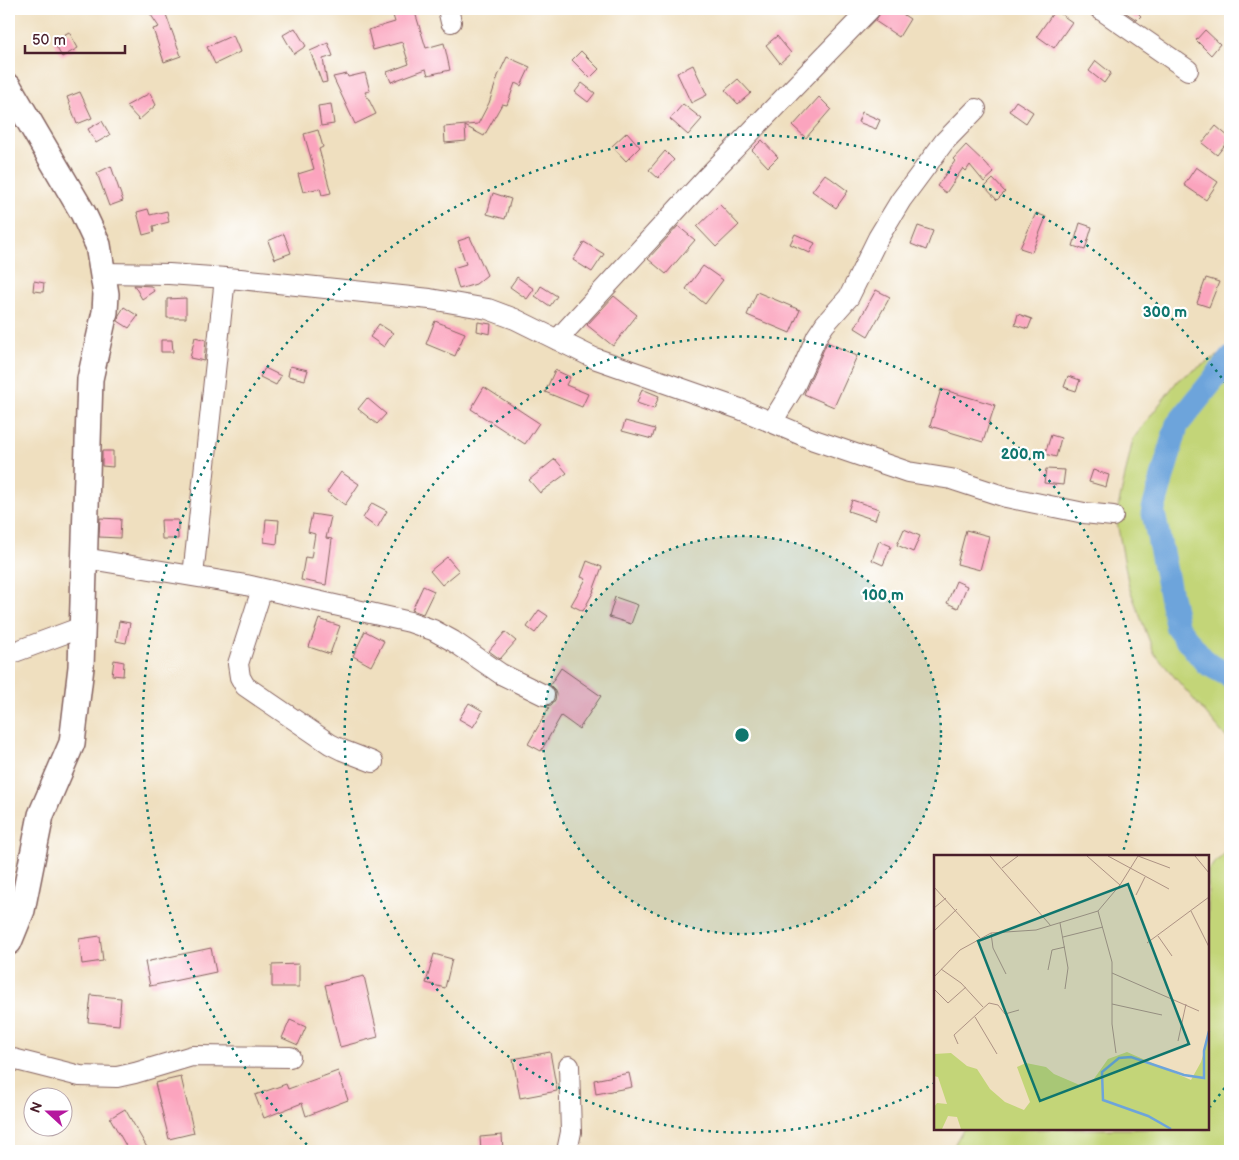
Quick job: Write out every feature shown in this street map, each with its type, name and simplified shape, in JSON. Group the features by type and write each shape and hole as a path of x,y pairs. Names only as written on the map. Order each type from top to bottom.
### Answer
{"main road":[{"path":"9,87 83,213 98,245 106,294 105,312 90,379 81,667 72,743 41,815 22,910 9,942"}],"street":[{"path":"557,340 707,177 870,9"},
{"path":"1100,9 1188,70"},
{"path":"772,422 795,385 817,336 849,297 878,238 901,200 944,142 976,109"},
{"path":"103,273 169,274 225,278 430,299 488,309 594,358 740,409 814,440 908,472 951,479 1006,497 1084,513 1113,516"},
{"path":"193,576 225,278"},
{"path":"84,558 262,589 410,622 434,630 501,674 544,695"},
{"path":"262,589 238,664 240,677 245,686 330,744 373,762"},
{"path":"9,654 82,627"},
{"path":"9,1058 80,1076 117,1076 135,1073 192,1056 290,1057"},
{"path":"567,1151 571,1132 569,1066"}],"green space":[{"path":"1230,348 1230,742 1154,653 1129,587 1116,517 1133,439 1178,380"},
{"path":"1230,848 1230,1151 951,1151 962,1130 1209,1130 1209,869"}],"building":[{"path":"147,9 164,9 181,56 164,62 153,29 159,27"},
{"path":"391,9 414,9 426,48 444,43 450,70 428,75 426,69 391,82 387,72 409,64 402,42 373,50 368,30 395,22"},
{"path":"882,9 895,9 910,19 899,37 875,21"},
{"path":"1120,9 1134,9 1141,16 1137,20"},
{"path":"1055,10 1072,22 1054,48 1037,36"},
{"path":"295,28 306,46 294,54 283,35"},
{"path":"1205,30 1220,44 1211,55 1196,40"},
{"path":"69,32 78,48 62,57 53,41"},
{"path":"233,35 240,52 215,64 207,47"},
{"path":"777,36 791,53 780,63 766,45"},
{"path":"328,43 333,56 323,59 327,82 322,83 310,51"},
{"path":"581,51 599,69 590,78 572,60"},
{"path":"507,57 530,67 521,86 515,83 507,105 502,104 484,136 465,126 466,141 445,143 444,127 478,124 489,103"},
{"path":"1096,61 1111,73 1104,83 1089,71"},
{"path":"693,65 707,95 691,103 677,73"},
{"path":"365,73 370,91 365,92 376,114 355,124 333,77 347,74 348,77"},
{"path":"738,79 751,93 738,104 725,90"},
{"path":"582,83 595,93 588,102 575,92"},
{"path":"80,92 92,118 77,124 67,97"},
{"path":"150,93 156,105 139,120 126,106"},
{"path":"819,97 831,109 806,138 793,126"},
{"path":"1016,101 1033,112 1026,123 1009,111"},
{"path":"331,104 334,124 321,126 318,106"},
{"path":"683,104 702,119 688,135 670,119"},
{"path":"862,112 880,120 876,129 858,122"},
{"path":"102,121 110,135 96,143 88,129"},
{"path":"1216,126 1230,138 1217,155 1202,143"},
{"path":"318,130 323,147 319,149 331,193 322,195 320,188 303,192 298,174 314,169 304,134"},
{"path":"627,132 640,147 626,161 612,146"},
{"path":"762,140 778,157 768,167 752,150"},
{"path":"966,145 994,173 984,182 970,165 966,171 963,168 946,193 937,186 955,161 953,159"},
{"path":"665,151 674,160 658,178 649,170"},
{"path":"111,166 123,201 109,206 97,173"},
{"path":"1196,167 1218,182 1206,200 1184,185"},
{"path":"825,174 848,191 836,208 812,191"},
{"path":"993,179 1005,192 997,200 985,187"},
{"path":"493,193 511,199 505,219 487,214"},
{"path":"720,205 739,225 716,247 697,227"},
{"path":"148,209 150,215 167,211 169,222 153,226 154,232 143,235 137,212"},
{"path":"1036,213 1046,217 1032,252 1020,248"},
{"path":"1080,223 1092,227 1085,250 1073,246"},
{"path":"678,226 695,240 666,274 648,259"},
{"path":"918,226 933,231 926,250 911,244"},
{"path":"284,234 291,253 275,259 268,241"},
{"path":"795,234 815,243 810,253 790,244"},
{"path":"470,237 487,275 476,284 459,289 453,268 466,264 458,241"},
{"path":"584,242 604,254 592,272 573,260"},
{"path":"703,266 723,280 705,304 686,289"},
{"path":"517,277 534,289 527,299 510,287"},
{"path":"1206,278 1219,282 1209,307 1197,303"},
{"path":"34,281 44,283 43,292 33,291"},
{"path":"134,285 151,286 154,291 142,299"},
{"path":"541,286 557,296 550,306 535,296"},
{"path":"876,290 890,297 868,336 855,328"},
{"path":"757,292 800,310 790,333 747,315"},
{"path":"614,296 637,315 613,346 587,325"},
{"path":"186,298 186,318 167,318 167,299"},
{"path":"124,307 138,316 129,328 118,321"},
{"path":"1018,314 1032,319 1028,329 1015,325"},
{"path":"435,321 465,333 455,356 426,344"},
{"path":"478,322 491,324 490,334 477,331"},
{"path":"379,324 393,333 384,347 370,337"},
{"path":"195,337 206,340 204,361 190,358"},
{"path":"161,340 172,340 173,352 161,352"},
{"path":"827,342 857,356 834,407 804,394"},
{"path":"290,366 308,370 305,380 288,376"},
{"path":"265,368 281,376 276,385 260,377"},
{"path":"555,370 570,377 566,385 588,394 582,407 545,392"},
{"path":"1068,376 1080,380 1076,391 1064,387"},
{"path":"484,387 539,423 525,444 471,409"},
{"path":"642,389 659,396 654,409 637,403"},
{"path":"941,389 995,405 983,442 930,426"},
{"path":"367,398 386,414 377,424 358,409"},
{"path":"625,421 655,429 652,439 622,431"},
{"path":"1051,435 1061,438 1056,457 1045,454"},
{"path":"102,451 113,451 113,467 102,466"},
{"path":"555,459 567,473 540,493 529,480"},
{"path":"1046,469 1065,470 1063,485 1044,483"},
{"path":"1093,470 1109,475 1106,487 1089,482"},
{"path":"341,472 359,484 345,505 327,492"},
{"path":"852,500 879,509 875,520 848,511"},
{"path":"372,503 387,511 377,528 363,518"},
{"path":"312,514 331,517 326,538 332,539 326,585 301,580 305,557 311,558 315,534 308,532"},
{"path":"100,518 121,519 120,538 99,537"},
{"path":"266,519 279,520 277,544 264,542"},
{"path":"161,520 178,520 178,539 162,539"},
{"path":"904,529 920,536 913,552 897,545"},
{"path":"966,530 989,536 980,570 957,564"},
{"path":"879,541 891,546 883,565 872,560"},
{"path":"447,557 459,571 442,585 430,571"},
{"path":"587,561 602,567 594,591 583,611 571,605 586,579 581,577"},
{"path":"956,581 967,586 958,608 947,603"},
{"path":"423,586 434,591 423,614 412,610"},
{"path":"615,597 638,605 631,624 609,617"},
{"path":"539,610 548,616 535,633 527,627"},
{"path":"319,619 340,626 330,654 309,647"},
{"path":"119,621 130,623 126,643 116,641"},
{"path":"365,631 384,641 371,666 353,656"},
{"path":"505,632 516,641 500,659 489,651"},
{"path":"114,660 124,662 123,676 112,675"},
{"path":"561,668 601,696 579,729 561,716 541,751 528,744 549,708 546,706 551,705 555,700 556,694 550,685"},
{"path":"469,703 483,711 473,727 459,719"},
{"path":"100,936 103,961 82,964 79,939"},
{"path":"211,948 216,972 150,986 145,962"},
{"path":"434,954 452,959 445,988 426,983"},
{"path":"299,964 299,987 272,987 272,965"},
{"path":"364,976 378,1037 340,1047 325,985"},
{"path":"91,995 121,998 119,1025 88,1022"},
{"path":"290,1020 306,1027 298,1045 282,1038"},
{"path":"550,1052 557,1091 520,1098 513,1059"},
{"path":"338,1071 348,1100 306,1116 302,1103 264,1118 255,1095 286,1084 288,1089"},
{"path":"629,1073 632,1087 596,1094 594,1080"},
{"path":"181,1077 194,1133 169,1139 155,1083"},
{"path":"125,1109 149,1151 129,1151 110,1118"},
{"path":"502,1135 503,1151 481,1151 480,1137"}],"waterway":[{"path":"1230,359 1177,425 1153,511 1177,627 1206,663 1230,676"}]}
